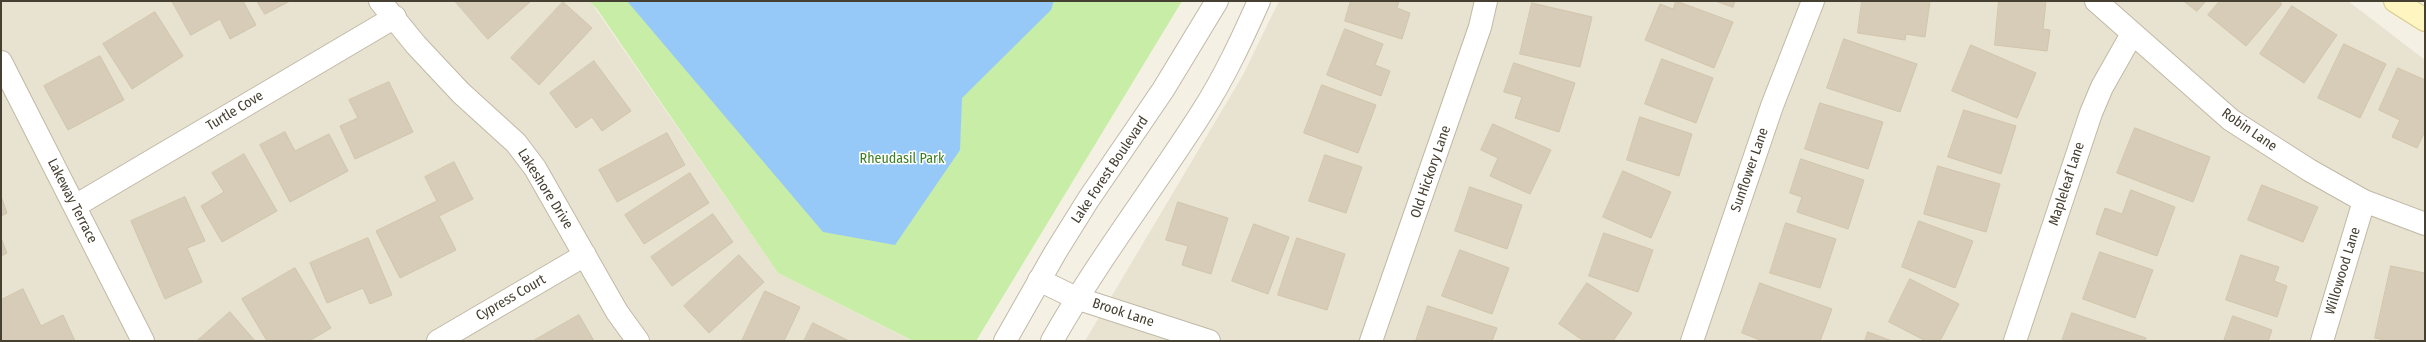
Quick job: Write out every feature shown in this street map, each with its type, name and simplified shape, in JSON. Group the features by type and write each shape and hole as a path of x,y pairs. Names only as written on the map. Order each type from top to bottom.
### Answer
{"main road":[{"path":"2395,1 2425,20"}],"street":[{"name":"Lakeshore Drive","path":"380,1 395,17 416,45 461,93 516,143 535,168 617,312 638,341"},
{"name":"Lake Forest Boulevard","path":"1005,341 1039,280 1088,200 1163,90 1217,1"},
{"path":"1052,341 1076,298 1203,111 1233,58 1259,1"},
{"name":"Old Hickory Lane","path":"1371,341 1470,56 1486,1"},
{"name":"Sunflower Lane","path":"1692,341 1772,106 1813,1"},
{"name":"Robin Lane","path":"2096,1 2232,120 2309,170 2364,202 2425,224"},
{"name":"Turtle Cove","path":"75,206 395,17"},
{"name":"Mapleleaf Lane","path":"2015,341 2091,113 2102,87 2132,34"},
{"name":"Lakeway Terrace","path":"1,62 143,341"},
{"name":"Willowood Lane","path":"2322,341 2364,202"},
{"name":"Cypress Court","path":"438,341 585,254"},
{"name":"Brook Lane","path":"1039,280 1076,298 1209,341"}],"shaded area":[{"path":"1,1 590,1 778,273 912,341 1,341"},
{"path":"1279,1 2348,1 2425,60 2425,341 1085,341 1243,75"}],"green space":[{"name":"Rheudasil Park","path":"589,1 1182,1 976,341 913,341 778,273 597,9"}],"water":[{"path":"627,1 1054,1 1051,10 962,98 960,150 895,245 823,232"}],"building":[{"path":"172,1 243,1 256,25 230,39 220,19 191,35"},
{"path":"257,1 290,1 265,14"},
{"path":"455,1 531,1 488,39"},
{"path":"1351,1 1399,1 1397,8 1410,13 1402,39 1345,21"},
{"path":"1676,1 1733,22 1714,68 1645,40 1660,4 1673,9"},
{"path":"1716,1 1735,1 1733,7"},
{"path":"1862,1 1930,1 1925,37 1906,34 1905,40 1858,33"},
{"path":"1999,1 2046,1 2043,29 2050,30 2047,51 1995,45"},
{"path":"2184,1 2206,1 2197,11"},
{"path":"2220,1 2279,1 2282,4 2246,46 2208,15"},
{"path":"563,2 592,28 539,85 511,58"},
{"path":"1532,3 1592,17 1580,67 1520,54"},
{"path":"2292,6 2337,35 2304,83 2260,54"},
{"path":"155,12 183,56 132,89 103,44"},
{"path":"1345,29 1383,44 1375,65 1390,71 1381,96 1327,75"},
{"path":"1844,39 1917,64 1900,112 1827,88"},
{"path":"2344,44 2386,64 2360,118 2318,98"},
{"path":"1971,45 2036,73 2017,118 1952,91"},
{"path":"100,56 124,100 68,130 44,86"},
{"path":"1662,59 1713,78 1696,123 1645,104"},
{"path":"594,61 631,111 602,131 592,117 576,128 550,93"},
{"path":"1514,63 1575,83 1559,132 1515,118 1522,97 1504,92"},
{"path":"2398,68 2425,80 2425,131 2417,148 2392,137 2400,120 2379,110"},
{"path":"389,82 413,132 355,159 340,126 358,118 349,100"},
{"path":"1322,85 1376,105 1358,153 1304,133"},
{"path":"1820,103 1883,122 1868,169 1805,149"},
{"path":"1964,110 2016,126 2001,174 1948,157"},
{"path":"1640,117 1692,134 1679,176 1627,160"},
{"path":"1493,124 1551,150 1530,194 1490,176 1498,158 1481,150"},
{"path":"2135,128 2210,157 2193,202 2117,173"},
{"path":"285,132 295,151 329,134 348,171 290,202 260,145"},
{"path":"667,133 685,165 617,202 599,170"},
{"path":"244,154 277,211 222,242 201,206 224,192 212,173"},
{"path":"1325,155 1362,167 1346,213 1309,201"},
{"path":"1801,159 1864,180 1848,229 1797,212 1802,197 1790,193"},
{"path":"454,162 473,199 439,216 456,250 400,278 376,231 437,201 425,177"},
{"path":"1938,166 2000,184 1986,232 1924,214"},
{"path":"1623,171 1671,192 1651,238 1603,217"},
{"path":"690,173 709,203 644,244 625,215"},
{"path":"2262,185 2318,207 2303,242 2248,220"},
{"path":"1470,187 1522,205 1507,249 1455,231"},
{"path":"2131,190 2175,207 2157,256 2096,234 2105,208 2122,214"},
{"path":"1,196 7,213 1,216"},
{"path":"185,197 205,241 187,248 202,282 165,299 131,221"},
{"path":"1178,202 1228,218 1211,274 1182,265 1188,246 1166,240"},
{"path":"713,214 733,242 672,286 651,257"},
{"path":"1919,221 1973,241 1955,288 1902,267"},
{"path":"1786,223 1836,239 1820,288 1770,273"},
{"path":"1254,224 1289,237 1268,294 1232,281"},
{"path":"1604,233 1653,250 1638,292 1589,276"},
{"path":"1,238 7,253 1,256"},
{"path":"368,238 392,295 370,304 363,288 327,303 310,263"},
{"path":"1297,238 1345,254 1327,310 1278,295"},
{"path":"1460,250 1509,268 1492,314 1442,296"},
{"path":"2100,252 2153,270 2135,318 2083,299"},
{"path":"739,255 764,282 709,333 684,306"},
{"path":"2241,255 2279,267 2274,281 2287,286 2277,317 2226,300"},
{"path":"2391,266 2425,273 2425,341 2389,341 2375,338"},
{"path":"295,268 331,328 309,341 267,341 242,299"},
{"path":"1910,279 1959,304 1940,341 1926,341 1889,322"},
{"path":"1587,283 1632,313 1613,341 1584,341 1559,324"},
{"path":"1760,283 1832,309 1820,341 1763,341 1742,333"},
{"path":"23,289 41,326 63,315 75,341 1,341 1,300"},
{"path":"765,291 800,307 784,341 742,341"},
{"path":"1428,306 1497,328 1492,341 1416,341"},
{"path":"230,312 255,341 197,341"},
{"path":"2072,313 2146,338 2145,341 2062,341"},
{"path":"579,315 594,341 533,341"},
{"path":"2233,316 2272,330 2268,341 2224,341"},
{"path":"813,323 849,341 804,341"},
{"path":"1868,332 1892,341 1865,341"}]}
